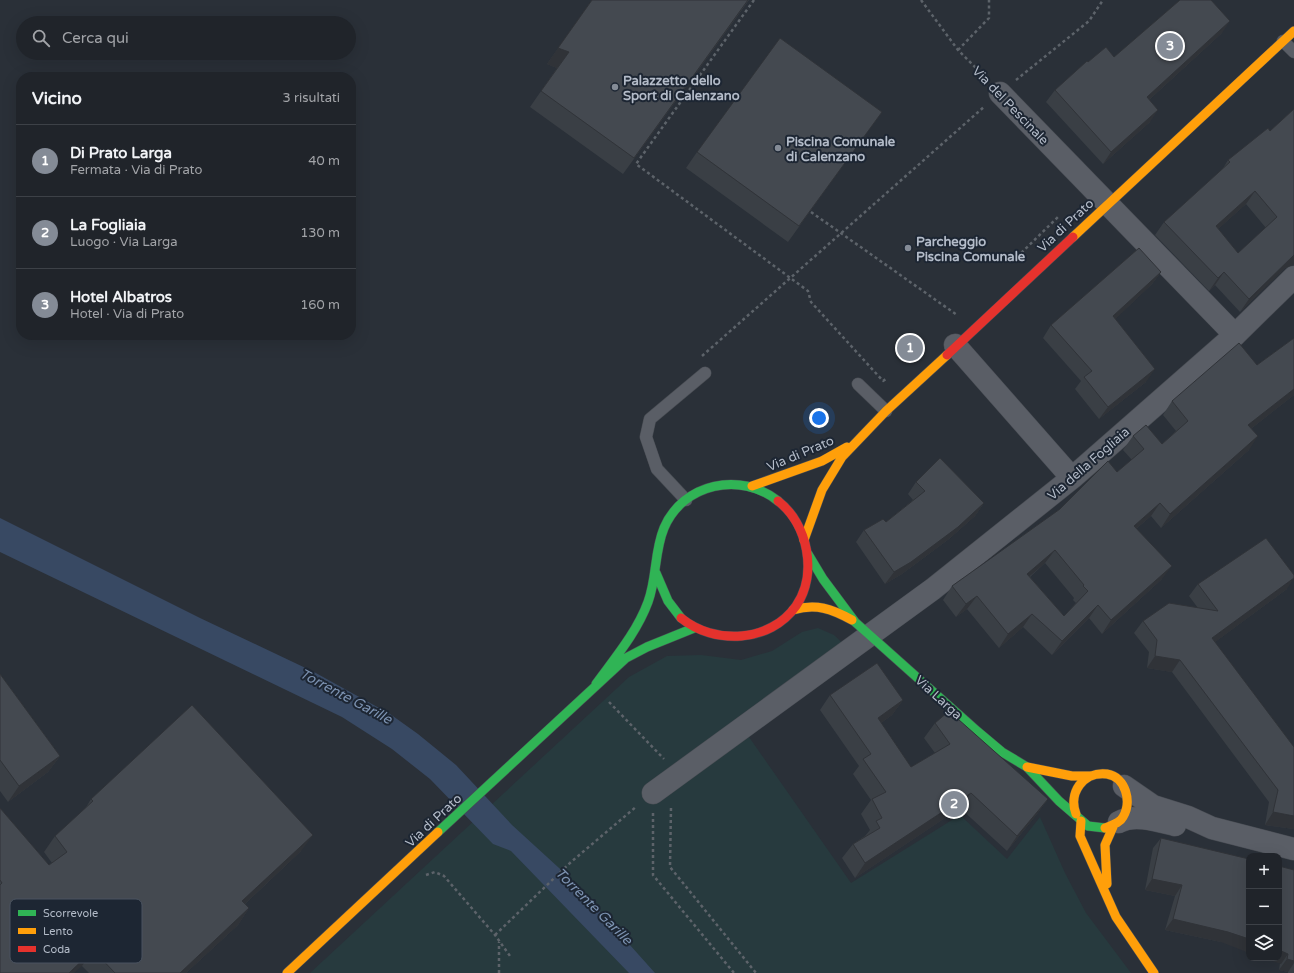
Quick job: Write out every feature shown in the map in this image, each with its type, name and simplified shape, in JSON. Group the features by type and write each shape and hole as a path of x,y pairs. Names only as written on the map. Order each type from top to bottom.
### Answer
{"main road":[{"name":"Via di Prato","path":"804,540 811,517 831,473 856,442 955,345 1294,31"},
{"name":"Via di Prato","path":"752,486 822,461 856,442"},
{"name":"Via di Prato","path":"596,684 630,637 640,619 648,600 656,573 657,552 662,531 677,508 700,491 718,485 737,483 752,486 773,494 793,513 800,525 808,554 808,570 804,588 793,610 783,620 752,636 715,635 694,628 680,617 670,606 664,596 656,573"},
{"name":"Via Larga","path":"808,554 823,579 863,629"},
{"name":"Via Larga","path":"793,610 805,605 816,606 839,612 863,629 1002,752 1027,767 1059,801 1079,818 1096,829 1116,824"},
{"name":"Via di Prato","path":"287,973 596,684 626,658 647,647 694,628"},
{"name":"Via Larga","path":"1027,767 1067,775 1090,776 1107,774 1116,778 1124,786"},
{"path":"1090,776 1082,781 1076,788 1073,806 1079,818 1080,836 1116,917 1154,973"},
{"path":"1108,899 1105,845 1116,824 1124,816 1128,801 1124,786"}],"street":[{"name":"Via del Pescinale","path":"1000,93 1106,205 1234,335"},
{"name":"Via della Fogliaia","path":"653,793 863,629 933,589 1072,478 1234,335 1294,278"},
{"path":"955,345 1072,478"},
{"name":"Via Larga","path":"1124,786 1153,806 1188,817 1212,828 1294,849"},
{"name":"Via Larga","path":"1116,824 1127,818 1134,818 1158,821 1187,828 1212,828"}],"lane":[{"path":"1283,41 1294,52"},
{"path":"686,500 657,469 646,437 650,419 705,373"},
{"path":"858,384 886,411"}],"path":[{"path":"754,0 636,164 808,291 811,302 883,381 889,376"},
{"name":"Via del Pescinale","path":"921,0 958,50 1000,93"},
{"path":"958,50 989,18 989,0"},
{"path":"698,360 1000,93 1089,22 1103,0"},
{"path":"811,212 957,315"},
{"path":"1013,261 1058,217"},
{"path":"952,320 963,310"},
{"path":"607,699 674,776 670,867 756,973"},
{"path":"495,935 571,862 653,793"},
{"path":"653,793 653,875 734,973"},
{"path":"421,879 427,874 435,872 444,876 495,935 510,956"},
{"path":"498,973 499,941"}],"green space":[{"path":"818,628 834,635 856,656 749,737 851,883 960,815 1007,859 1040,817 1065,873 1086,913 1131,973 310,973 629,677 667,656 701,655 741,660 772,651 802,632"}],"water":[{"name":"Torrente Garille","path":"0,518 200,618 314,672 390,714 418,734 456,765 512,825 570,878 655,973 629,973 511,851 493,844 430,779 392,749 342,717 0,552"}],"building":[{"name":"Palazzetto dello Sport di Calenzano","path":"592,0 748,0 634,158 541,91 569,52 558,48"},
{"path":"1180,0 1211,0 1230,21 1147,97 1158,110 1111,152 1055,90 1087,61 1088,62 1106,47 1114,57"},
{"name":"Piscina Comunale di Calenzano","path":"780,38 882,112 799,226 697,152"},
{"path":"1294,109 1294,255 1249,299 1224,272 1218,278 1164,222 1230,162 1228,160 1268,128 1270,131","holes":["1255,191 1277,217 1238,253 1216,226"]},
{"path":"1139,248 1161,272 1113,316 1155,369 1108,407 1084,377 1092,371 1051,325"},
{"path":"1294,338 1294,389 1248,425 1258,436 1170,514 1160,503 1134,526 1172,566 1111,620 1098,605 1062,641 1032,614 1008,634 977,596 966,604 952,586 1060,509 1108,461 1117,472 1144,449 1133,436 1146,425 1162,444 1188,421 1172,401 1239,343 1257,365","holes":["1055,550 1084,585 1083,586 1088,591 1064,616 1027,574"]},
{"path":"940,458 984,503 958,527 911,562 894,572 864,530 883,519 886,522 925,491 916,482"},
{"path":"1266,538 1294,575 1294,578 1212,638 1294,747 1294,816 1273,812 1278,790 1180,660 1155,656 1157,640 1143,621 1169,603 1218,611 1198,584"},
{"path":"877,663 903,700 878,718 911,767 950,744 935,723 949,711 1048,799 1017,836 971,793 865,863 853,844 880,828 876,821 882,818 872,799 886,792 863,759 871,754 830,695"},
{"path":"0,674 60,756 19,786 0,760"},
{"path":"192,705 313,835 242,901 249,908 180,973 115,973 105,963 142,963 142,899 10,899 10,963 79,963 69,973 0,973 0,885 2,883 0,880 0,808 49,865 67,852 55,836 93,801 91,799"},
{"path":"1161,838 1246,858 1246,938 1228,932 1173,919 1182,885 1152,879"},
{"path":"1282,867 1294,870 1294,961 1287,959 1288,954 1282,951"}],"traffic: fast":[{"path":"596,684 638,624 648,602 653,584 661,537 664,528 673,513 685,501 699,492 714,486 731,484 747,486 763,492 778,501"},
{"path":"808,554 823,579 855,622 977,731 1002,752 1027,767 1059,801 1088,826 1105,828"},
{"path":"656,573 668,601 681,618"},
{"path":"438,832 626,658 647,647 694,628"}],"traffic: slow":[{"path":"1073,237 1294,31"},
{"path":"804,540 822,490 842,457 886,411 947,355"},
{"path":"752,486 822,461 847,447"},
{"path":"793,610 809,607 824,608 852,620"},
{"path":"1027,767 1072,776 1090,776"},
{"path":"1076,814 1074,798 1080,785 1091,776 1098,774 1114,776 1119,780 1126,791 1126,811 1120,821 1105,828"},
{"path":"1081,821 1080,836 1116,917 1154,973"},
{"path":"1107,884 1105,845 1113,827"},
{"path":"287,973 438,832"}],"traffic: jam":[{"path":"947,355 1073,237"},
{"path":"681,618 694,627 709,633 725,636 741,636 757,633 772,627 785,618 796,606 803,593 807,579 808,565 806,550 803,536 797,523 778,501"}],"place":[{"name":"Hotel Albatros","path":"1170,46"},
{"name":"Palazzetto dello Sport di Calenzano","path":"615,87"},
{"name":"Piscina Comunale di Calenzano","path":"778,148"},
{"name":"Parcheggio Piscina Comunale","path":"908,248"},
{"name":"Di Prato Larga","path":"910,348"},
{"name":"La Fogliaia","path":"954,804"}]}
